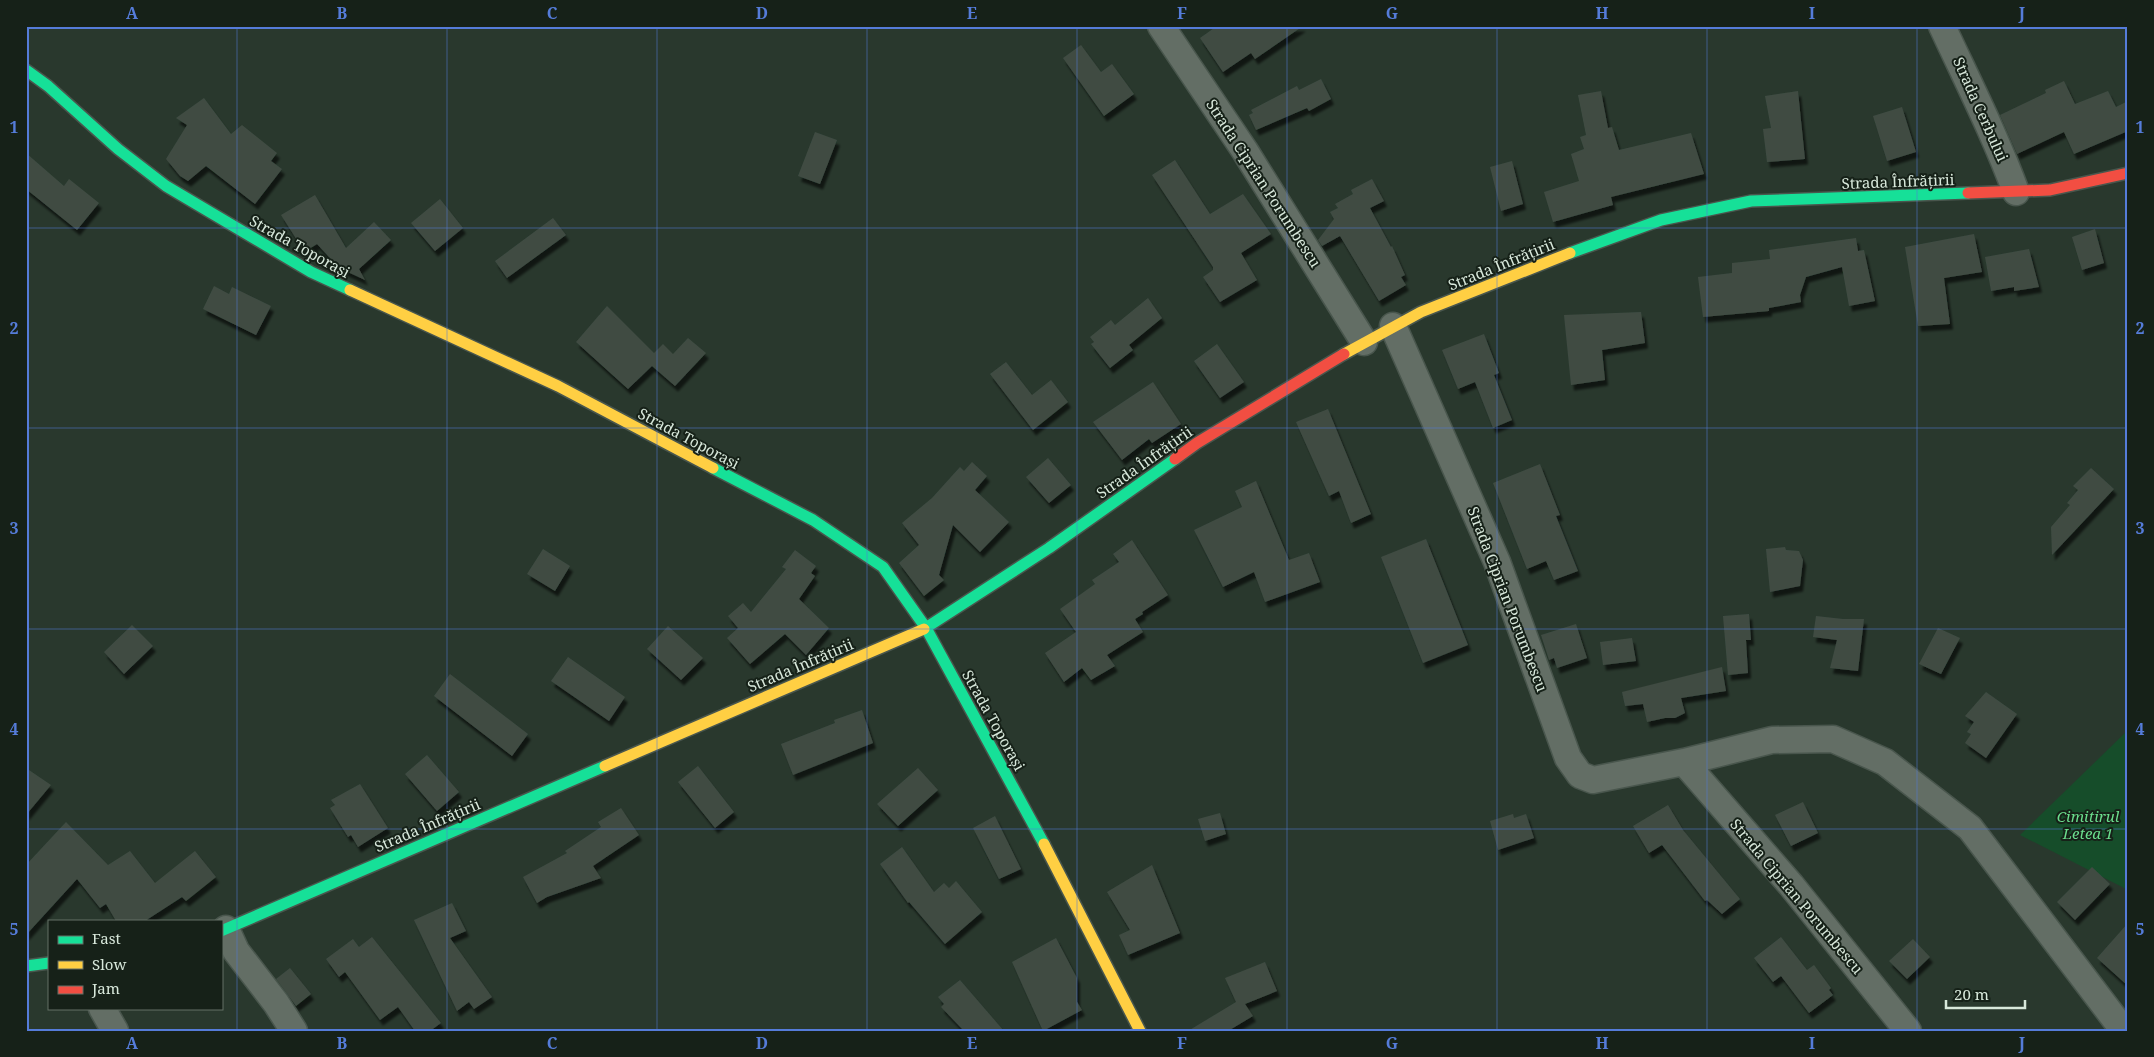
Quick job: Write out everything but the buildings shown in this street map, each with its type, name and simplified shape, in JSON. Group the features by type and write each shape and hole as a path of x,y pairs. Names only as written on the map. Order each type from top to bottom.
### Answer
{"main road":[{"name":"Strada Toporași","path":"26,70 48,86 118,149 166,186 311,272 558,386 813,520 883,567 926,628 1038,830 1140,1031"},
{"name":"Strada Înfrățirii","path":"224,930 326,884 926,628 1049,548 1197,443 1364,342 1421,312 1550,260 1670,218 1751,201 2050,190 2128,173"},
{"path":"26,966 48,963"}],"street":[{"name":"Strada Ciprian Porumbescu","path":"1161,26 1245,151 1364,342"},
{"name":"Strada Cerbului","path":"1942,26 2002,153 2016,192"},
{"name":"Strada Ciprian Porumbescu","path":"1393,326 1497,562 1568,758 1580,774 1593,780 1684,762 1772,740 1833,739 1886,762 1970,828 2124,1031"},
{"name":"Strada Ciprian Porumbescu","path":"1684,762 1791,885 1908,1031"},
{"path":"224,930 236,951 276,1003 294,1031"},
{"path":"103,1010 115,1031"}],"green space":[{"name":"Cimitirul Letea 1","path":"2128,730 2128,890 2020,835"}],"traffic: fast":[{"path":"26,70 48,86 118,149 166,186 311,272 350,290"},
{"path":"1570,253 1661,220 1751,201 1968,193"},
{"path":"924,629 1049,548 1175,459"},
{"path":"713,468 813,520 883,567 926,628 1044,844"},
{"path":"222,931 605,766"},
{"path":"26,966 48,963"}],"traffic: slow":[{"path":"1344,354 1421,312 1570,253"},
{"path":"350,290 558,386 713,468"},
{"path":"605,766 924,629"},
{"path":"1044,844 1140,1031"}],"traffic: jam":[{"path":"1968,193 2050,190 2128,173"},
{"path":"1175,459 1197,443 1344,354"}]}
